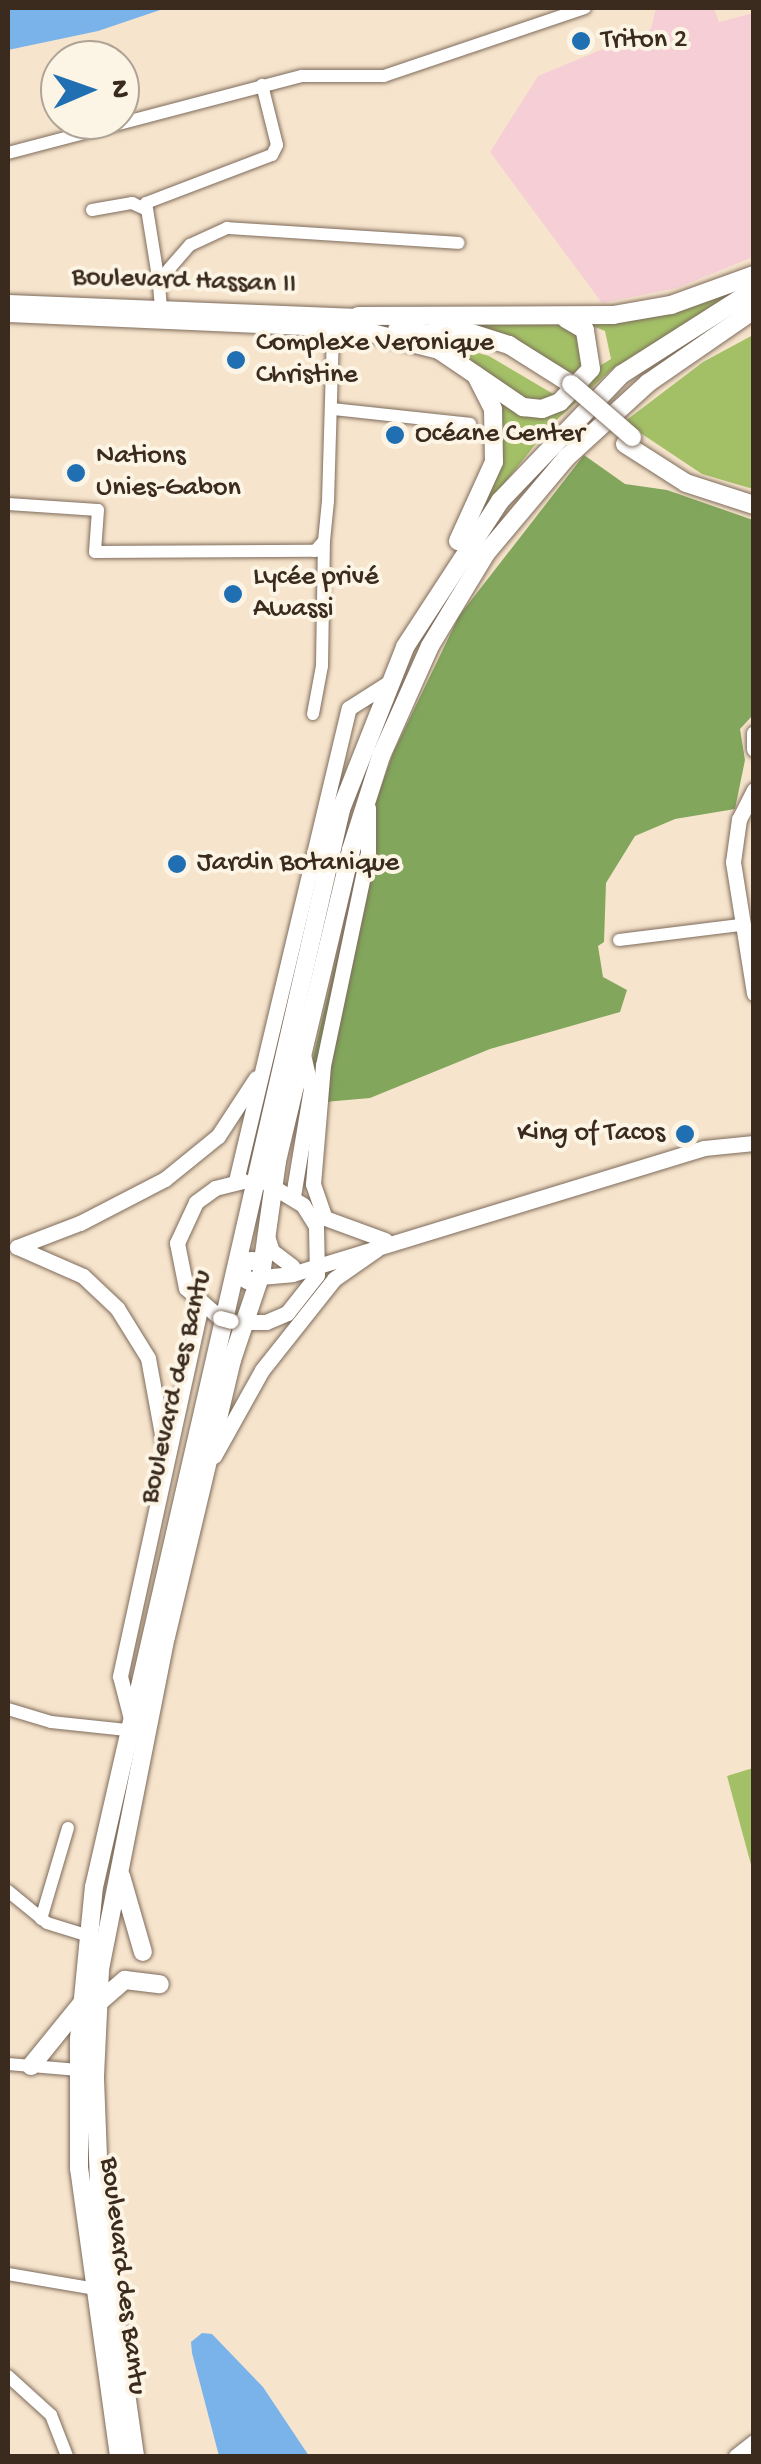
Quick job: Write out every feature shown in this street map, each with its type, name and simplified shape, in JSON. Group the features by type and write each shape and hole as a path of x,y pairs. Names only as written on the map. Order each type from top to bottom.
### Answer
{"highway":[{"path":"357,322 558,318 658,308 754,276"},
{"name":"Boulevard des Bantu","path":"118,2456 90,2288 78,2168 78,2070 118,1865 232,1360 231,1321 225,1298 341,809 391,675 473,538 587,404 668,341 754,290"},
{"path":"654,378 754,310"},
{"path":"357,322 427,346 466,365 523,407 557,405 592,364 585,330 558,318"},
{"path":"357,322 466,340 512,359 567,388 674,476 754,508"},
{"path":"654,378 754,324"},
{"path":"391,675 407,630 492,473 492,409 466,365"},
{"name":"Boulevard des Bantu","path":"135,2456 101,2224 89,1936 128,1723 186,1466 265,1224 255,1182 303,1050 368,791 405,698 468,580 523,506 605,420 654,378"},
{"path":"628,440 694,474 754,493"},
{"path":"186,1466 250,1270 255,1182"},
{"path":"118,1865 143,1952"},
{"path":"30,2066 89,2004 125,1980 160,1984"}],"main road":[{"name":"Boulevard Hassan II","path":"8,302 357,322"},
{"name":"Boulevard Hassan II","path":"8,314 333,329 357,322"},
{"path":"255,1182 261,1070 349,708 391,675"},
{"path":"754,734 754,749"},
{"path":"754,790 734,848 740,924 754,993"},
{"path":"326,1290 321,1261 316,1226 293,1196 255,1182 196,1202 177,1244 186,1288 201,1306 231,1321 287,1313 305,1296 321,1261 325,1218 313,1184 323,1065 368,852 368,791"},
{"path":"293,1196 311,1089 303,1050"},
{"path":"166,1459 148,1358 117,1308 82,1276 17,1246 80,1223 165,1178 218,1136 261,1070"},
{"path":"250,1270 292,1270 704,1148 754,1143"},
{"path":"325,1218 389,1241"},
{"path":"265,1224 272,1252 292,1270"},
{"path":"205,1472 262,1370 326,1290 389,1241"},
{"path":"232,1360 260,1300 292,1270"},
{"path":"128,1723 120,1676 201,1306"},
{"path":"736,2456 754,2442"}],"street":[{"path":"8,153 262,85 329,72 350,78 384,76 586,8"},
{"path":"161,308 145,209 152,197 272,155 277,145 262,85"},
{"path":"92,210 132,203 145,209"},
{"path":"159,283 190,245 227,228 459,243"},
{"path":"313,714 322,666 333,329"},
{"path":"333,409 470,424"},
{"path":"8,504 98,510 94,552 304,555 324,541"},
{"path":"619,940 740,924"},
{"path":"8,1708 51,1722 128,1723"},
{"path":"40,1920 68,1828"},
{"path":"8,1891 40,1920 89,1936"},
{"path":"8,2064 78,2070"},
{"path":"8,2274 90,2288"},
{"path":"8,2376 52,2415 66,2456"}],"shaded area":[{"path":"656,8 714,8 719,22 753,13 753,257 677,288 602,303 490,152 538,76 651,29"}],"green space":[{"path":"753,282 611,370 550,426 484,509 499,464 491,388 524,412 611,359 605,331 588,324 646,318"},
{"path":"452,319 574,325 587,349 578,383"},
{"path":"753,335 753,489 702,474 624,422 703,362"},
{"path":"434,341 489,356 560,398 534,405"},
{"path":"584,455 625,484 667,490 753,520 753,715 740,729 745,760 735,809 675,819 635,836 606,883 604,942 598,946 603,977 627,990 620,1012 490,1049 370,1098 302,1104 371,815 393,753 459,616"},
{"path":"754,1768 753,1872 727,1776"}],"water":[{"path":"8,8 166,8 98,31 40,40 40,43 8,50"},
{"path":"202,2333 212,2334 263,2387 309,2456 219,2456 192,2353 191,2342"}],"place":[{"name":"Triton 2","path":"581,41"},
{"name":"Complexe Veronique Christine","path":"236,360"},
{"name":"Océane Center","path":"395,435"},
{"name":"Nations Unies-Gabon","path":"76,473"},
{"name":"Lycée privé Awassi","path":"233,594"},
{"name":"Jardin Botanique","path":"177,864"},
{"name":"King of Tacos","path":"685,1134"}]}
